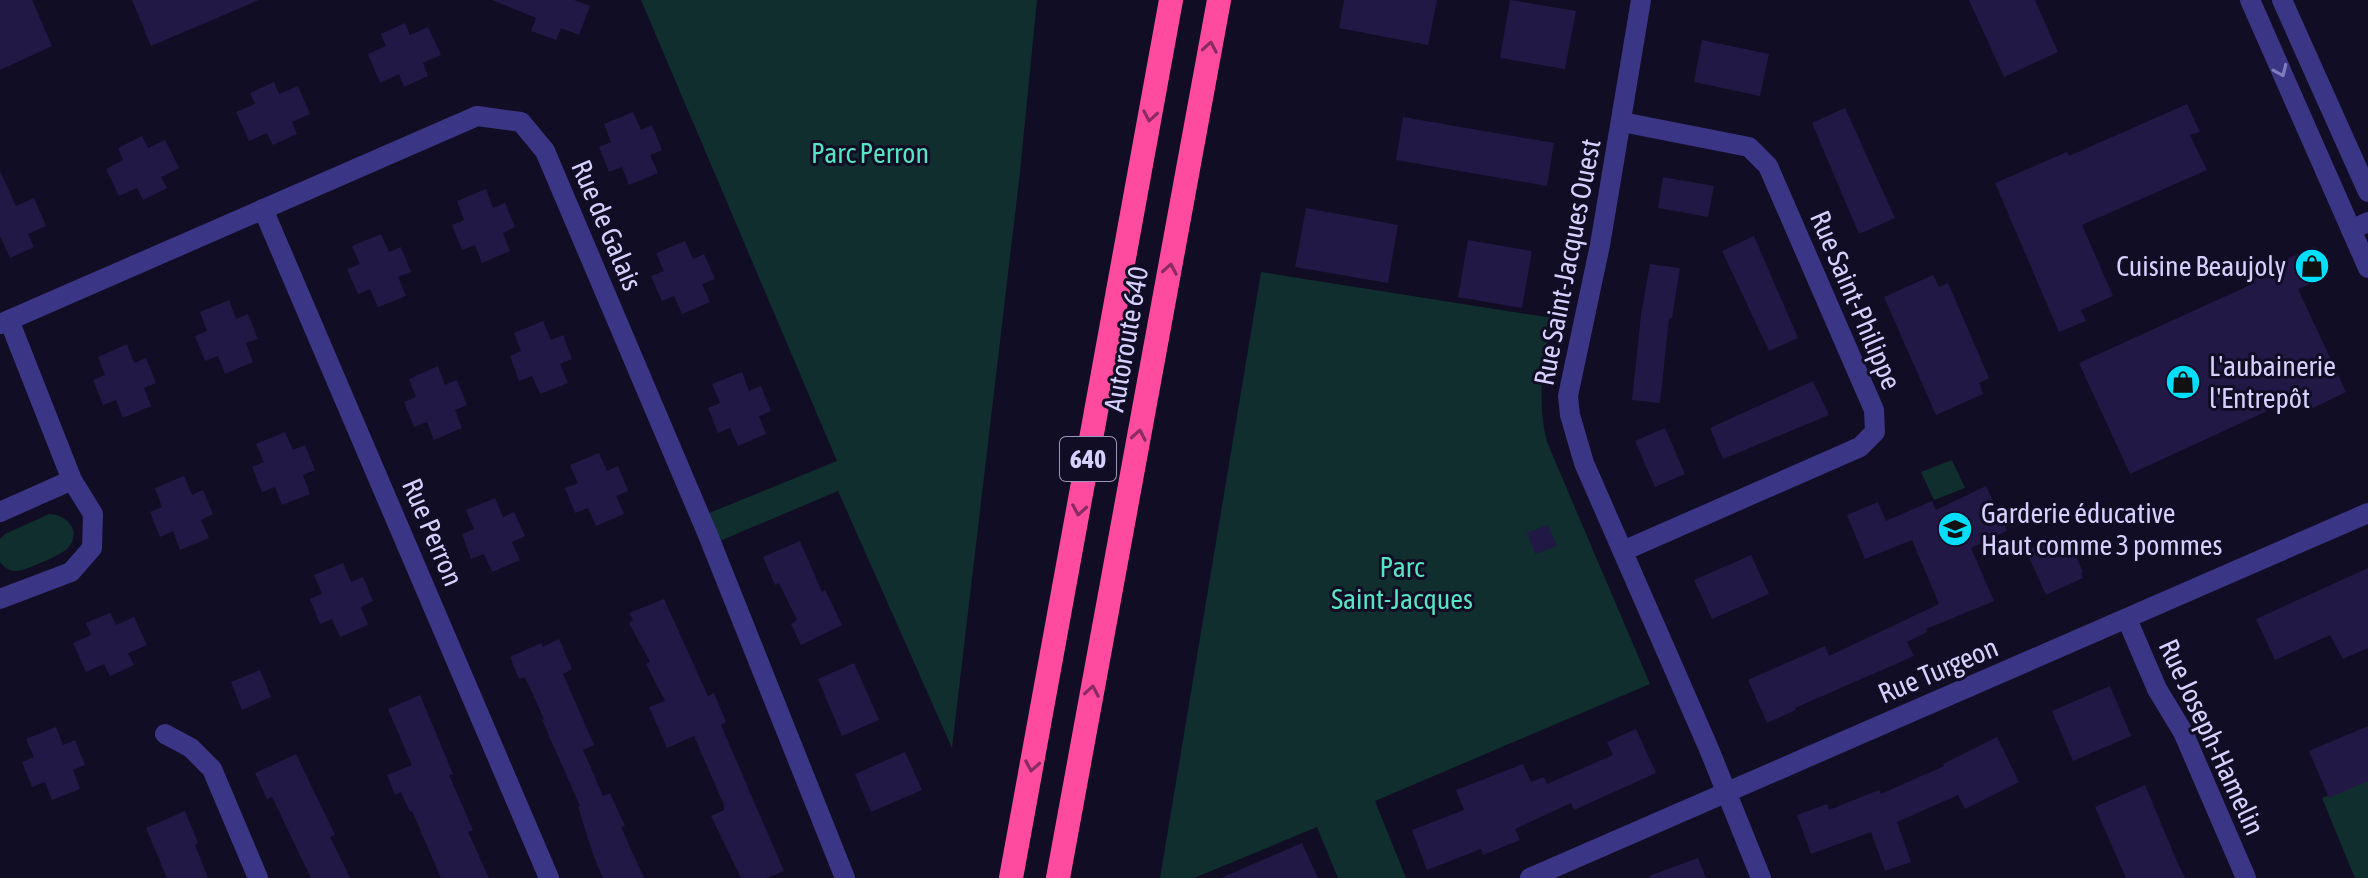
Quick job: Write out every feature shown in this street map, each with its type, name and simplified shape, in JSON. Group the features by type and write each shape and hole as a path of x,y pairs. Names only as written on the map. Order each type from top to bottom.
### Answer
{"highway":[{"name":"Autoroute 640","path":"1011,878 1171,0"},
{"name":"Autoroute 640","path":"1058,878 1219,0"}],"street":[{"name":"Rue Saint-Jacques Ouest","path":"1641,0 1600,245 1568,396 1570,415 1584,463 1761,878"},
{"path":"2250,0 2359,226 2368,268"},
{"path":"2282,0 2368,192"},
{"name":"Rue de Galais","path":"4,322 477,116 521,122 545,151 708,535 845,878"},
{"name":"Rue Saint-Philippe","path":"1622,122 1749,147 1768,166 1874,410 1875,432 1860,447 1835,459 1623,551"},
{"name":"Rue Perron","path":"263,209 549,878"},
{"path":"0,599 71,572 92,548 93,514 72,480 4,322"},
{"path":"0,512 72,480"},
{"name":"Rue Turgeon","path":"1530,878 2368,513"},
{"name":"Rue Joseph-Hamelin","path":"2127,619 2157,689 2183,732 2246,878"},
{"path":"165,734 191,748 212,769 258,878"}],"green space":[{"name":"Parc Perron","path":"641,0 1037,0 1020,172 952,748 838,491 715,543 709,513 837,461"},
{"name":"Parc Saint-Jacques","path":"1261,272 1552,318 1542,395 1547,442 1650,684 1375,801 1406,878 1338,878 1317,827 1194,878 1160,878"},
{"path":"1952,460 1965,488 1934,500 1921,472"},
{"path":"49,514 66,520 73,530 74,536 68,548 21,570 13,571 5,567 0,562 0,539"},
{"path":"2368,779 2368,878 2355,878 2322,798"}],"building":[{"path":"0,0 32,0 52,46 0,70"},
{"path":"132,0 259,0 151,46"},
{"path":"492,0 574,0 590,6 579,35 561,28 556,40 531,31 536,18"},
{"path":"1344,0 1437,0 1428,45 1339,28"},
{"path":"1510,0 1576,11 1565,69 1500,58"},
{"path":"1969,0 2035,0 2058,52 2004,77"},
{"path":"405,23 410,35 428,27 441,55 423,63 428,76 404,87 399,74 380,83 368,54 386,46 381,34"},
{"path":"1702,40 1769,54 1760,96 1694,82"},
{"path":"274,82 279,94 298,86 310,114 292,122 297,134 273,145 267,133 249,141 236,112 255,104 250,93"},
{"path":"2187,104 2200,132 2190,135 2207,170 2082,225 2113,296 2081,310 2086,321 2059,332 1995,183 2067,152 2069,156"},
{"path":"1845,108 1895,218 1859,234 1812,123"},
{"path":"633,112 641,130 652,125 662,150 650,155 658,173 629,185 622,167 609,172 599,147 611,142 604,124"},
{"path":"1403,117 1554,143 1547,186 1396,160"},
{"path":"142,136 148,148 165,140 179,168 161,177 167,188 143,200 137,188 119,196 106,169 123,160 118,148"},
{"path":"0,171 16,206 34,198 46,226 28,234 34,247 10,258 0,236"},
{"path":"1663,177 1714,186 1708,217 1658,208"},
{"path":"486,189 493,208 505,203 515,227 503,233 510,251 482,263 475,245 462,250 452,225 464,220 457,201"},
{"path":"1306,208 1398,225 1388,283 1295,267"},
{"path":"381,234 389,252 401,247 411,272 398,277 406,296 378,307 370,289 358,294 347,269 360,264 352,246"},
{"path":"1754,236 1798,338 1769,351 1722,251"},
{"path":"1468,240 1532,251 1522,308 1458,297"},
{"path":"685,241 693,259 704,254 715,279 702,284 710,302 682,314 674,296 662,301 651,276 664,271 656,253"},
{"name":"L'aubainerie l'Entrepôt","path":"2314,247 2327,276 2298,289 2346,392 2307,411 2300,396 2130,474 2079,363 2248,286 2244,278"},
{"path":"1650,264 1680,268 1672,318 1669,318 1660,403 1632,400"},
{"path":"1933,275 1939,287 1948,283 1989,378 1979,383 1983,394 1936,415 1884,297"},
{"path":"229,300 236,319 248,314 258,339 246,343 253,362 225,374 218,356 205,361 195,336 207,331 200,312"},
{"path":"543,321 551,340 563,335 572,359 560,364 568,383 540,394 532,376 519,381 510,356 521,351 514,333"},
{"path":"127,344 134,363 146,358 156,383 144,388 151,406 123,418 116,400 103,405 93,380 105,375 98,357"},
{"path":"438,366 445,385 457,380 467,405 455,410 462,428 434,440 427,422 414,427 404,402 416,397 409,379"},
{"path":"742,372 749,391 761,386 771,411 759,416 766,434 738,446 730,428 718,433 708,408 720,403 712,384"},
{"path":"1813,381 1829,415 1723,459 1710,428"},
{"path":"1665,428 1685,474 1655,487 1635,441"},
{"path":"285,432 293,450 305,445 315,470 303,475 310,494 282,505 275,487 262,492 252,467 264,462 256,444"},
{"path":"599,453 607,471 618,466 628,491 616,496 624,514 596,526 588,508 575,513 565,488 578,483 570,465"},
{"path":"184,476 192,495 203,490 213,514 201,520 209,538 180,550 173,531 160,537 150,512 162,507 155,488"},
{"path":"1986,486 2007,531 1971,548 1994,601 1926,629 1927,632 1907,642 1914,656 1767,723 1748,680 1825,646 1829,656 1939,604 1912,540 1865,559 1847,515 1878,502 1886,521 1932,501 1936,510"},
{"path":"495,498 503,517 514,512 525,536 512,542 520,560 492,572 484,554 471,559 462,534 474,529 466,510"},
{"path":"1548,525 1557,546 1535,554 1527,533"},
{"path":"2057,536 2059,540 2067,537 2083,578 2046,595 2026,551"},
{"path":"800,541 822,592 825,590 842,625 801,645 791,624 797,620 779,583 775,585 763,557"},
{"path":"1751,555 1769,594 1712,619 1694,580"},
{"path":"343,563 351,582 363,577 373,601 361,607 368,625 340,637 332,619 320,624 310,599 322,594 314,575"},
{"path":"2368,568 2368,648 2343,659 2330,635 2275,660 2256,619"},
{"path":"664,599 708,696 714,693 726,722 721,725 784,871 767,878 741,878 711,816 724,810 724,805 694,736 667,748 649,707 665,701 646,664 650,662 629,623 633,620 629,613"},
{"path":"110,613 116,625 134,617 147,645 128,653 134,665 110,676 104,664 86,672 73,643 91,635 86,623"},
{"path":"559,639 572,669 563,674 594,745 583,750 603,796 610,793 625,826 621,827 644,878 603,878 580,806 544,719 525,677 519,679 510,657 541,643 543,647"},
{"path":"854,663 879,720 842,736 818,679"},
{"path":"260,670 271,697 242,710 231,682"},
{"path":"2110,686 2131,736 2073,761 2052,711"},
{"path":"420,695 473,830 468,832 489,878 441,878 412,811 401,792 395,795 387,775 412,765 388,709"},
{"path":"2368,726 2368,781 2329,798 2309,751"},
{"path":"56,727 63,745 75,740 85,765 73,770 80,789 52,800 45,782 32,787 22,762 34,757 26,739"},
{"path":"1636,729 1656,773 1574,810 1571,803 1515,829 1520,840 1483,855 1481,849 1427,870 1412,830 1464,810 1456,790 1523,764 1531,782 1544,777 1547,784 1613,755 1607,742"},
{"path":"1997,737 2019,782 1965,809 1958,795 1897,822 1911,862 1885,871 1871,832 1811,854 1797,815 1827,804 1829,810 1879,790 1881,794 1944,766"},
{"path":"905,752 922,790 871,812 855,774"},
{"path":"296,754 335,835 330,837 350,878 311,878 272,797 267,799 255,773"},
{"path":"2145,785 2185,878 2126,878 2095,807"},
{"path":"185,811 208,878 167,878 146,828"},
{"path":"1302,843 1318,878 1221,878"},
{"path":"1698,858 1706,878 1649,878 1649,876"}],"place":[{"name":"Cuisine Beaujoly","path":"2312,266"},
{"name":"L'aubainerie l'Entrepôt","path":"2183,382"},
{"name":"Garderie éducative Haut comme 3 pommes","path":"1955,529"}]}
